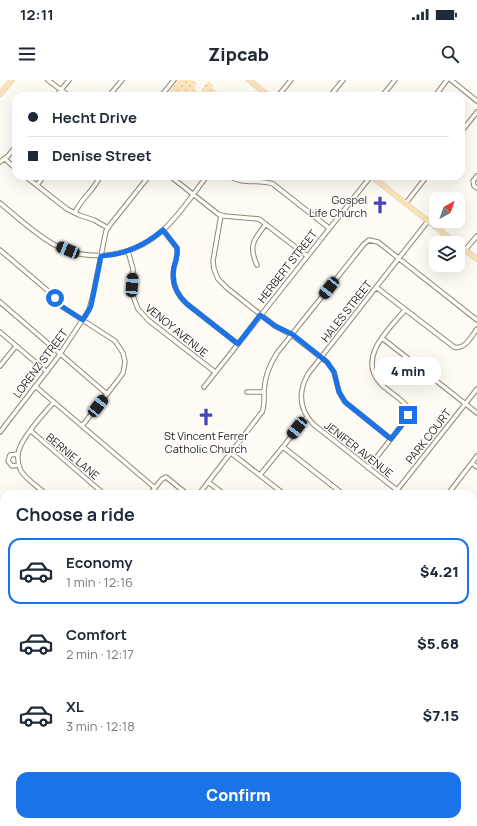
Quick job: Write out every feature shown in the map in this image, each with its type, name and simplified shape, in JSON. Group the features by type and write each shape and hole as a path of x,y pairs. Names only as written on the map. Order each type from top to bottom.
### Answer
{"main road":[{"path":"0,94 12,80"},
{"path":"249,80 264,92"},
{"path":"376,180 447,236"},
{"path":"466,250 477,260"}],"street":[{"path":"48,80 64,92"},
{"path":"61,90 69,80"},
{"path":"112,92 122,80"},
{"path":"164,92 174,80"},
{"path":"281,92 291,80"},
{"path":"333,92 343,80"},
{"path":"385,92 395,80"},
{"path":"437,92 447,80"},
{"path":"451,80 477,101"},
{"path":"465,127 477,112"},
{"path":"0,162 12,150"},
{"path":"4,159 12,166"},
{"path":"477,176 473,181 474,186 477,188"},
{"path":"30,180 67,209 94,220 108,228"},
{"path":"37,185 41,180"},
{"path":"75,213 78,206 98,180"},
{"name":"LORENZ STREET","path":"0,432 60,354 83,320 91,306 105,234 108,228 146,180"},
{"path":"175,180 221,215 255,218 266,224 307,256"},
{"path":"0,203 54,244 82,254 101,256 128,251 148,241 163,230 204,180"},
{"path":"239,180 259,180 276,185 329,228"},
{"name":"HERBERT STREET","path":"204,387 368,180"},
{"path":"406,203 424,180"},
{"path":"221,215 213,258 214,272 218,279 223,285 260,315 275,326 292,334 321,357 332,368 339,392 345,402 391,439"},
{"name":"HALES STREET","path":"307,417 301,403 302,388 308,374 428,221"},
{"path":"257,265 253,256 253,246 255,238 266,224"},
{"path":"163,230 177,248 173,279 174,286 179,296 238,344"},
{"path":"466,250 477,236"},
{"path":"202,490 262,412 265,404 264,392 266,377 270,364 277,353 369,240 375,241 399,258 477,320"},
{"path":"0,250 52,295 61,306 115,341 123,353 125,362 123,373 82,426"},
{"name":"VENOY AVENUE","path":"128,251 133,269 133,296 135,304 141,313 215,372"},
{"path":"376,287 452,347 463,347 477,329"},
{"path":"0,302 107,394"},
{"path":"368,468 407,418 408,409 404,403 379,382 372,370 373,354 382,338 405,310"},
{"path":"0,332 46,372"},
{"path":"382,338 477,413"},
{"path":"0,366 16,346"},
{"path":"35,386 155,488 162,479 166,477 182,490"},
{"name":"PARK COURT","path":"397,490 477,389"},
{"path":"247,392 264,392"},
{"path":"42,490 24,474 19,465 18,454 22,443 54,402"},
{"path":"260,475 307,417"},
{"name":"JENIFER AVENUE","path":"307,417 318,428 397,490"},
{"name":"BERNIE LANE","path":"31,432 99,490"},
{"path":"283,447 337,490"},
{"path":"231,453 279,490"},
{"path":"18,454 10,455 8,461 12,466 19,465"},
{"path":"451,490 477,456"},
{"path":"472,463 477,467"},
{"path":"208,482 219,490"}],"shaded area":[{"path":"179,80 192,80 197,84 194,89 198,92 169,92"},
{"path":"208,81 213,85 212,88 218,92 202,92 202,89"}],"place":[{"name":"Gospel Life Church","path":"380,205"},
{"name":"St Vincent Ferrer Catholic Church","path":"206,417"}],"route":[{"path":"55,298 61,306 83,320 91,306 101,256 122,253 135,248 153,239 163,230 176,245 178,250 173,279 174,286 179,296 238,344 260,315 280,329 292,334 327,362 334,372 339,392 345,402 391,439 408,415"}]}
